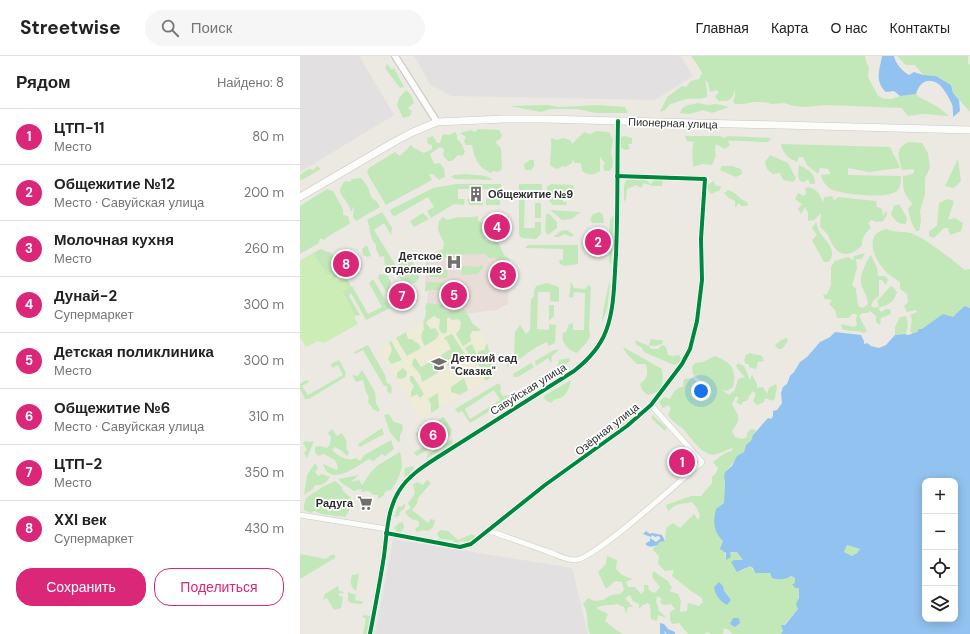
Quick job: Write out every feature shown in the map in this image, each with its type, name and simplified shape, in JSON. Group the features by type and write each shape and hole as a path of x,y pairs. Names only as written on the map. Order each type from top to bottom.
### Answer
{"main road":[{"name":"Пионерная улица","path":"300,197 394,142 437,122 504,119 970,130"}],"street":[{"path":"395,56 437,122"},
{"name":"Савуйская улица","path":"370,634 390,512 399,490 420,468 574,371 597,349 609,320 614,286 618,210 618,121"},
{"name":"Озёрная улица","path":"300,515 387,531 460,547 471,544 545,485 609,440 650,406 682,364 690,349 697,322 702,280 701,239 705,179 617,176"},
{"path":"489,531 566,559 577,560 589,555 623,529 650,508 702,462 650,406"}],"shaded area":[{"path":"300,56 359,56 394,115 300,172"},
{"path":"414,56 681,56 693,76 655,100 451,96 430,84"},
{"path":"496,248 510,260 508,304 497,310 463,314 436,315 428,320 428,291 425,291 426,258"},
{"name":"Детский сад \"Сказка\"","path":"463,314 472,329 481,330 487,343 491,377 423,418 421,415 417,415 380,351 382,346 436,315"},
{"path":"393,539 572,568 588,634 375,634"}],"green space":[{"path":"691,56 865,56 869,67 868,77 878,96 885,99 892,99 900,96 916,94 938,107 949,116 922,114 908,116 902,108 827,105 804,107 784,103 772,104 764,102 735,104 733,101 735,97 735,90 733,96 728,101 719,101 715,97 719,92 717,90 710,92 708,83 705,81 707,97 687,99 670,104 665,110 660,112 667,97 682,86 686,87 691,81 699,79 702,73"},
{"path":"897,56 968,56 968,65 970,64 970,112 953,93 951,85 936,76 923,75 915,65 906,65"},
{"path":"387,64 392,70 394,68 404,87 400,88 385,68"},
{"path":"406,90 411,95 414,103 408,108 412,111 410,116 403,118 397,105 399,98"},
{"path":"698,103 708,105 716,104 729,107 712,113 703,110 690,114 680,113 685,106"},
{"path":"548,105 558,107 598,105 625,107 628,113 596,113 577,109 551,109 541,112 510,106"},
{"path":"478,129 499,130 502,135 500,139 495,142 501,148 502,167 498,172 493,171 491,173 477,162 472,145 466,145 464,141 466,137 460,133 471,130 475,132"},
{"path":"597,131 609,132 613,140 611,152 613,162 612,168 609,171 605,171 603,167 605,163 600,157 600,171 593,174 587,174 582,171 581,163 575,163 573,159 572,163 566,167 562,166 556,169 550,165 551,138 557,140 563,138 570,140 572,144 584,132 590,134"},
{"path":"455,132 457,139 461,143 465,152 462,156 458,155 452,161 448,161 443,155 444,149 440,147 430,154 434,164 440,163 444,169 445,177 439,180 433,174 429,174 432,180 386,205 367,173 369,168 395,152 400,156 411,145 424,153 432,149 432,145 428,144 427,138 433,136 437,143 440,143 443,134 449,135"},
{"path":"625,136 632,138 632,144 628,144 630,149 625,150 621,148 620,137"},
{"path":"685,136 771,138 768,142 728,141 730,145 725,149 716,144 716,155 712,165 702,164 693,167 692,151 694,142 687,141"},
{"path":"908,142 922,143 928,153 930,168 925,178 925,194 920,211 921,221 919,231 916,231 911,221 908,208 912,203 904,191 903,184 903,176 914,173 914,169 902,170 899,157 899,151"},
{"path":"781,144 890,147 900,168 869,172 848,168 848,175 901,176 900,186 897,191 884,195 843,193 834,190 826,185 821,177 821,175 831,174 828,169 820,168 818,174 807,165 803,157 799,157 797,162 789,158 783,151"},
{"path":"770,155 788,163 796,178 793,182 783,180 780,173 773,174 767,169 765,162"},
{"path":"958,159 961,181 954,188 945,186"},
{"path":"530,160 534,160 534,166 531,170 525,170 524,164"},
{"path":"799,165 812,174 815,184 810,184 808,179 804,182 800,181 798,176"},
{"path":"317,166 321,169 300,181 300,175 309,169 314,170"},
{"path":"722,166 732,166 741,169 742,174 736,177 720,170"},
{"path":"466,174 483,176 493,180 455,179 451,177 454,175"},
{"path":"361,178 368,187 371,197 380,207 356,221 353,217 354,206 351,212 340,190 345,181 350,182 352,179"},
{"path":"626,180 646,180 651,184 654,180 663,180 662,186 653,186 644,183 641,188 636,185 627,189 626,200 624,201 624,186"},
{"path":"713,181 716,186 721,186 720,190 711,194 708,189 708,185"},
{"path":"456,184 501,184 500,205 486,205 486,199 495,199 495,189 458,189 458,199 465,199 464,205 454,204 431,218 427,211 434,207 428,197 395,216 392,215 390,210 433,188"},
{"path":"519,184 542,184 542,200 536,200 536,190 525,190 524,228 535,228 535,222 541,222 541,234 536,239 522,238 519,235"},
{"path":"551,184 573,185 574,188 572,191 563,192 563,202 567,202 566,205 553,205 547,198 547,187"},
{"path":"808,187 818,193 823,203 824,197 832,196 834,201 838,197 876,201 877,207 882,209 883,216 886,210 887,215 883,221 876,222 871,220 868,223 871,228 864,235 862,245 859,248 849,254 842,253 838,251 827,234 820,227 821,213 814,220 808,221 808,213 805,207 801,214 798,209 802,204 795,199 798,193 804,196 806,193 805,188"},
{"path":"327,189 333,191 343,209 343,215 348,216 350,223 324,240 320,238 319,243 300,254 300,206"},
{"path":"728,190 747,202 748,206 741,206 739,203 735,208 735,201 724,193"},
{"path":"467,199 482,199 483,205 469,205"},
{"path":"947,199 954,201 948,220 955,218 963,223 961,231 950,235 948,228 944,228 934,238 929,236 929,231 937,226 939,203"},
{"path":"535,203 541,203 541,218 535,218"},
{"path":"899,204 907,218 906,224 897,222 891,214 894,206"},
{"path":"550,210 581,212 571,219 562,220"},
{"path":"382,212 392,228 391,235 384,223 374,230 396,266 406,260 402,253 406,251 418,271 419,278 415,283 411,284 396,276 392,270 385,265 384,256 380,257 376,249 367,220"},
{"path":"600,212 603,215 604,223 593,223 590,220 593,214"},
{"path":"423,213 429,219 414,227 410,221"},
{"path":"548,213 557,222 557,228 548,235 545,231 546,215"},
{"path":"614,215 611,266 609,261 610,220"},
{"path":"478,216 478,221 483,223 483,233 486,240 493,243 496,238 504,255 510,260 489,258 486,254 448,255 448,258 428,258 428,270 448,270 447,278 430,277 430,274 426,274 426,258 443,249 444,243 438,230 439,221 443,217 448,220"},
{"path":"816,222 819,231 830,245 832,253 829,262 824,262 812,240 817,235 812,228"},
{"path":"887,229 911,233 918,236 965,270 970,269 970,308 963,306 953,318 943,315 913,334 910,331 912,319 910,315 917,312 916,310 907,312 904,306 908,302 907,294 900,289 900,282 891,276 879,263 874,251 873,239 880,231"},
{"path":"567,230 574,235 571,237 565,234 559,237 553,237 561,231"},
{"path":"367,245 371,256 367,257 363,255 362,249"},
{"path":"528,245 578,245 578,264 565,266 560,264 559,260 563,260 563,249 525,248"},
{"path":"320,249 331,253 343,270 342,274 332,280 300,274 300,261"},
{"path":"313,253 327,274 331,272 337,281 343,277 349,288 342,293 358,324 324,343 318,341 306,347 300,337 300,261"},
{"path":"865,253 862,259 856,259 857,268 852,285 856,289 858,306 863,308 868,304 862,285 861,276 871,255 877,268 878,276 885,276 888,280 886,285 882,280 879,280 879,296 873,301 871,306 875,308 879,306 877,301 892,286 897,292 890,303 878,308 881,312 886,309 890,309 891,314 881,318 880,325 876,322 876,316 870,311 867,313 862,313 859,316 867,331 864,333 842,329 841,324 854,327 857,325 857,314 852,314 849,318 837,318 835,310 829,304 832,300 825,299 823,295 827,294 831,285 831,267 835,261 848,257 853,260 854,256"},
{"path":"480,265 483,265 483,268 477,274 461,275 462,266 480,267"},
{"path":"379,274 387,275 391,282 389,296 378,278"},
{"path":"345,276 350,284 350,287 352,286 368,314 382,307 369,283 373,279 390,308 366,320 351,293 349,296 360,315 355,316 342,292 343,277"},
{"path":"426,282 447,283 446,290 425,291"},
{"path":"571,282 574,288 585,289 588,285 591,287 590,336 587,342 577,353 566,346 562,336 563,333 566,332 569,324 573,323 573,330 584,330 585,293 574,292 573,298 569,297"},
{"path":"609,282 610,285 607,310 602,322 603,311"},
{"path":"547,283 559,287 559,302 550,301 550,292 538,292 537,329 549,330 549,324 556,325 555,343 548,346 547,342 542,344 508,367 505,361 514,357 515,332 520,325 526,334 530,330 531,299 534,297 536,286"},
{"path":"427,303 444,305 442,310 445,312 465,310 473,324 481,330 472,331 470,336 471,341 463,346 456,334 460,329 461,322 458,319 452,320 449,317 447,318 447,332 443,334 439,329 440,319 435,317 435,315 426,323 431,329 435,328 439,334 436,339 425,346 422,340 422,335 424,329 423,322 426,313 425,308"},
{"path":"549,305 554,305 554,316 549,321"},
{"path":"906,316 908,325 905,334 895,335 895,327 900,317"},
{"path":"406,332 408,339 412,339 416,343 417,342 421,348 407,356 396,338"},
{"path":"452,334 466,356 448,366 441,355 451,349 446,339 444,340 445,337"},
{"path":"787,338 788,341 782,349 778,349 775,345 781,340"},
{"path":"651,339 663,340 662,344 654,346 649,345"},
{"path":"635,340 649,346 651,349 658,349 662,345 666,347 668,355 679,355 681,359 679,363 674,365 644,352 642,348 636,344"},
{"path":"391,341 402,360 391,364 388,359 392,350 389,342"},
{"path":"487,343 492,360 492,372 491,377 485,381 484,376 476,371 481,368 478,364 475,364 465,348 472,344 477,355 479,351 484,350"},
{"path":"368,345 385,375 387,383 390,384 392,388 391,394 387,391 387,386 384,386 363,350 355,354 354,352"},
{"path":"623,347 662,369 663,378 660,389 657,392 648,395 642,390 640,384 645,380 647,375 646,364 637,364 626,353"},
{"path":"554,350 559,350 552,356 551,363 548,358 536,366 535,361"},
{"path":"750,353 762,356 764,361 758,362 756,369 749,367 749,364 746,364 744,360 746,355"},
{"path":"715,356 726,361 734,371 733,387 727,391 722,390 729,395 735,390 738,379 745,377 736,366 738,363 744,366 750,380 752,375 757,384 757,388 763,387 767,394 769,388 776,384 777,388 774,401 765,398 764,402 757,405 753,401 756,394 753,391 748,400 743,402 741,405 736,402 739,398 736,396 732,404 738,418 732,431 735,437 742,439 747,437 747,433 751,429 756,430 752,441 746,445 744,452 738,456 725,472 723,541 726,559 731,557 730,552 737,552 743,560 732,562 734,565 743,570 750,565 755,573 787,575 795,578 795,583 792,584 799,588 798,609 784,625 781,626 783,631 781,634 732,634 729,630 724,628 723,634 711,634 708,632 704,634 688,634 679,623 672,624 670,620 670,612 675,609 671,604 663,605 660,601 662,599 657,596 656,601 659,611 666,618 658,615 657,621 651,619 650,605 648,603 639,609 639,604 633,601 630,595 625,598 633,607 628,607 626,614 624,607 617,604 596,608 608,614 605,621 624,634 590,634 583,604 588,598 594,601 603,600 611,595 620,594 624,590 622,582 615,581 606,589 598,572 606,564 607,556 617,560 616,569 622,575 632,579 626,582 628,587 635,587 641,594 644,591 644,585 648,585 649,590 654,593 660,587 652,577 653,571 668,581 672,588 669,591 678,594 681,601 680,612 687,611 688,603 699,606 703,602 702,598 672,576 674,570 665,571 658,564 659,556 653,550 659,542 665,541 666,528 673,523 680,528 694,514 698,520 700,516 697,508 692,502 676,505 668,511 666,505 691,496 701,496 712,483 712,477 718,468 713,462 725,453 732,451 733,448 712,455 705,452 668,415 671,408 668,405 663,408 659,402 664,397 670,399 677,389 683,387 684,379 692,378 702,385 704,384 693,374 692,367 695,363 703,362"},
{"path":"415,358 421,367 432,361 439,372 422,382 420,374 412,365"},
{"path":"569,358 570,361 566,364 532,386 528,385 557,367 559,360"},
{"path":"339,360 346,373 345,377 309,399 305,399 300,389 300,384 306,380 309,382 302,386 308,395 343,375 338,365 332,368 331,364"},
{"path":"531,363 534,367 518,377 514,377 513,374"},
{"path":"403,368 407,372 406,377 401,379 397,378 397,373"},
{"path":"362,370 375,392 376,403 380,410 378,412 373,409 368,402 369,398 363,380 356,382 352,375 358,376"},
{"path":"410,376 413,376 424,394 420,398 417,394 411,397 411,392 414,386 410,381"},
{"path":"464,378 468,390 460,395 451,392 451,387"},
{"path":"571,380 568,390 562,397 555,399 551,403 545,400 544,396"},
{"path":"499,383 501,387 500,392 503,396 515,394 515,396 470,423 462,411 458,413 455,409","holes":["494,390 500,400 470,419 465,409"]},
{"path":"438,393 439,408 431,413 431,404 428,399"},
{"path":"629,411 635,415 622,427 611,434 607,431 614,426"},
{"path":"389,414 394,422 402,424 403,430 400,435 400,441 398,442 390,432 384,415"},
{"path":"652,415 667,428 665,431 652,419"},
{"path":"444,417 452,430 450,435 417,456 414,453 416,451 448,432 442,422 435,427 432,423"},
{"path":"429,425 431,429 418,437 416,433"},
{"path":"382,428 384,434 360,447 358,444"},
{"path":"332,429 337,436 342,433 347,442 346,447 349,453 347,456 335,447 332,450 346,459 356,458 360,461 364,455 391,440 394,449 385,456 382,454 373,461 369,459 344,473 337,475 331,474 326,471 323,464 337,470 338,467 335,460 324,454 318,456 315,452 315,447 320,446 327,448 330,444 331,437 328,433"},
{"path":"453,439 452,444 426,458 428,454"},
{"path":"305,441 314,441 307,458 304,453 307,450 303,443"},
{"path":"400,452 402,463 399,477 391,490 386,491 383,496 378,499 378,495 374,495 368,491 362,492 361,489 354,491 338,479 359,475 351,482 359,480 362,485 378,465"},
{"path":"315,463 318,468 315,472 318,476 322,474 330,477 324,484 315,485 313,489 304,495 307,475"},
{"path":"414,466 413,470 404,477 405,468"},
{"path":"427,480 431,483 418,498 417,504 412,510 428,523 431,519 435,520 435,522 432,528 428,531 423,530 417,532 415,529 419,526 419,521 414,520 405,512 411,508 408,503 415,494 413,484 418,482 423,485"},
{"path":"335,481 351,498 350,508 345,517 321,514 314,511 311,513 304,510 306,498 324,486"},
{"path":"405,503 405,508 400,512 399,516 394,517 398,506 401,507"},
{"path":"403,522 404,528 401,532 396,531 394,528 399,523"},
{"path":"440,530 448,531 458,540 472,534 475,536 471,541 461,541 457,543 452,540 440,539 437,534"},
{"path":"847,545 860,549 852,556 844,552"},
{"path":"300,554 326,559 331,555 335,555 335,558 300,579"},
{"path":"359,574 356,591 351,584 351,580 352,575"},
{"path":"338,586 339,591 344,593 340,593 338,595 343,597 341,608 334,610 327,598 323,600 325,594"},
{"path":"348,592 356,595 355,600 364,602 361,604 351,603 348,601"},
{"path":"364,615 370,616 367,634 363,634 366,618 362,617"}],"water":[{"path":"882,56 894,56 896,62 904,72 909,75 914,72 923,75 936,76 951,85 953,93 959,100 960,111 953,117 952,104 948,96 944,89 933,81 924,82 919,87 916,94 900,96 894,91 886,92 882,88 879,79"},
{"path":"964,306 970,308 970,634 781,634 783,631 781,625 785,625 798,609 796,604 799,598 799,588 795,588 792,584 795,583 795,578 791,576 784,579 775,579 772,578 770,573 755,573 753,568 750,566 737,572 731,562 734,560 743,560 737,552 730,552 731,557 726,560 726,553 720,549 723,541 717,534 714,522 716,509 724,503 725,472 732,466 737,456 744,452 746,445 751,441 753,435 768,418 771,419 773,416 773,411 777,410 782,403 781,393 790,376 800,362 807,357 820,342 830,337 835,332 861,335 864,344 867,343 871,346 879,348 886,345 895,335 908,335 917,332 919,329 922,329 943,314 953,317","holes":["847,545 860,549 852,556 844,552"]},
{"path":"646,531 650,534 662,535 665,541 659,542 658,545 646,545 646,543 650,541 650,538 656,542 660,539 660,537 655,537 652,535 651,537 643,534"},
{"path":"719,582 731,600 727,605 720,600 715,593 714,587"},
{"path":"733,618 739,618 740,623 735,627 730,624"},
{"path":"660,623 664,624 668,629 675,632 675,634 667,634 664,631 665,634 660,634"}],"cycle path":[{"path":"370,634 390,514 399,491 412,476 427,464 574,371 593,353 606,331 613,303 616,255 618,121"},
{"path":"386,533 460,547 471,544 545,485 627,426 651,405 682,364 690,349 697,321 702,280 701,239 705,179 617,176"}],"place":[{"name":"Общежитие №9","path":"476,194"},
{"name":"Дунай-2","path":"497,227"},
{"name":"Общежитие №12","path":"598,242"},
{"name":"Детское отделение","path":"454,262"},
{"name":"XXI век","path":"346,264"},
{"name":"Молочная кухня","path":"503,275"},
{"name":"Детская поликлиника","path":"454,295"},
{"name":"ЦТП-2","path":"402,296"},
{"name":"Детский сад \"Сказка\"","path":"439,364"},
{"name":"Общежитие №6","path":"433,435"},
{"name":"ЦТП-11","path":"682,462"},
{"name":"Радуга","path":"365,503"}]}
